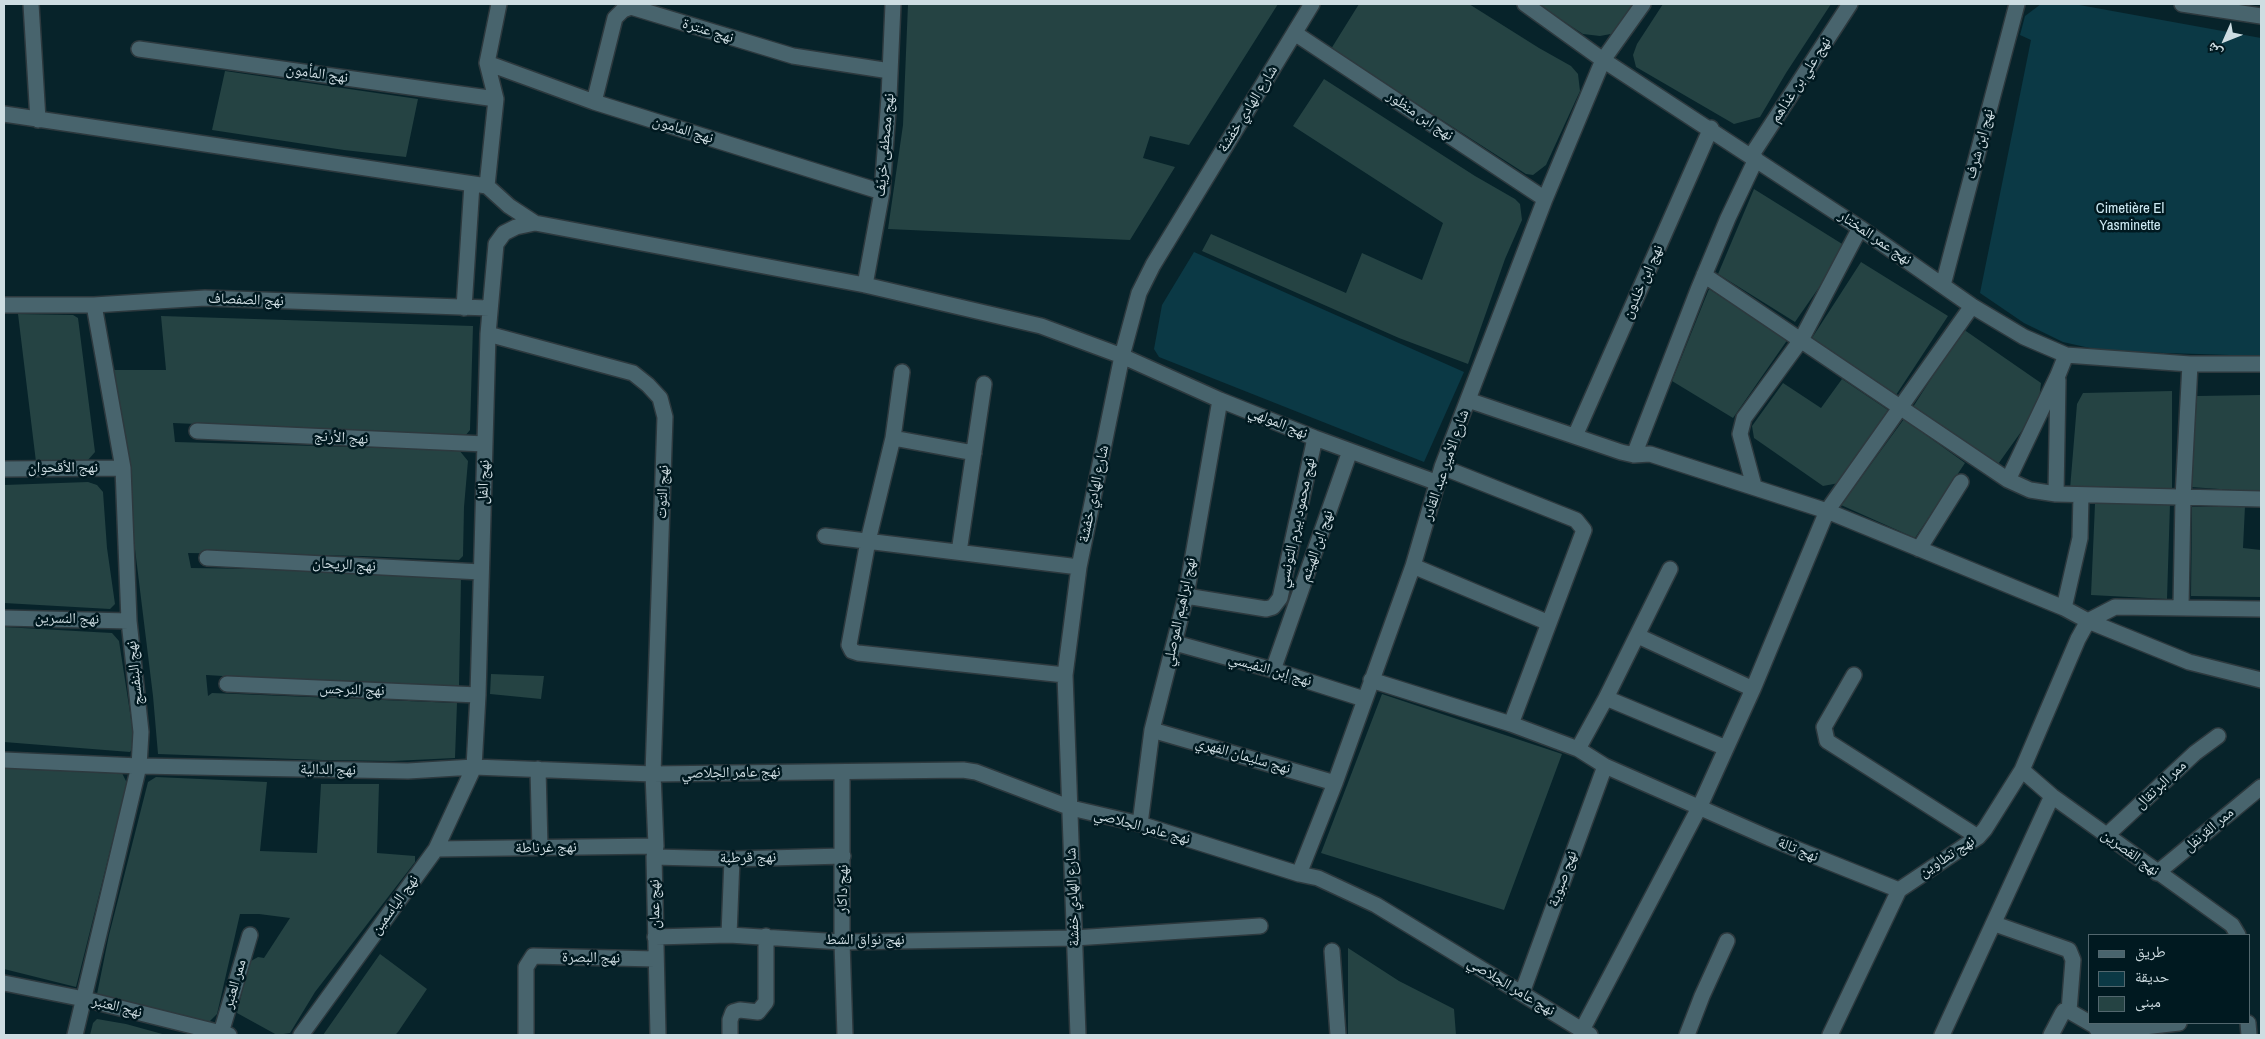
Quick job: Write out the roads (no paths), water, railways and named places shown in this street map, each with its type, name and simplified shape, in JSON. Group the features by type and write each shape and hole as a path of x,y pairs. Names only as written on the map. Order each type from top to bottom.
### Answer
{"street":[{"path":"31,4 38,120"},
{"path":"464,308 480,185 496,99 487,63 499,4"},
{"name":"نهج مصطفى خريّف","path":"865,285 882,192 893,4"},
{"name":"شارع الهادي خفشة","path":"1078,1035 1065,675 1079,567 1122,356 1139,293 1153,264 1217,157 1296,34 1312,4"},
{"name":"نهج عمر المختار","path":"1525,4 1603,60 1711,128 1944,284 1972,306 2024,337 2066,354 2190,364 2261,364"},
{"name":"شارع الأمير عبد القادر","path":"1299,874 1413,566 1442,467 1545,199 1603,60 1643,4"},
{"name":"نهج علي بن غذاهم","path":"1634,455 1704,275 1754,157 1850,4"},
{"name":"نهج ابن شرف","path":"1944,284 2017,4"},
{"path":"2182,4 2261,16"},
{"name":"نهج عنترة","path":"594,102 615,18 623,10 631,7 793,56 890,71"},
{"name":"نهج ابن منظور","path":"1296,34 1545,199"},
{"name":"نهج المأمون","path":"139,49 496,99"},
{"name":"نهج المامون","path":"487,63 594,102 882,192"},
{"path":"4,114 480,185 535,223"},
{"name":"نهج ابن خلدون","path":"1575,436 1711,128"},
{"name":"نهج المولهي","path":"535,223 865,285 1041,326 1122,356 1220,400 1315,438 1438,483"},
{"name":"نهج الفل","path":"474,767 478,695 489,308 496,244 504,233 516,227 535,223"},
{"path":"1754,486 1740,434 1744,418 1801,340 1860,228"},
{"path":"1704,275 2008,480 2030,490 2056,494 2261,499"},
{"name":"نهج الصفصاف","path":"4,305 94,305 205,298 489,308"},
{"name":"نهج البنفسج","path":"76,1035 139,766 141,732 129,621 123,468 94,305"},
{"path":"1586,1033 1700,806 1753,689 1827,511 1972,306"},
{"name":"نهج التوت","path":"488,334 632,373 648,385 660,398 665,417 653,774"},
{"path":"2008,480 2058,375 2066,354"},
{"path":"2181,606 2183,498 2190,364"},
{"path":"902,372 893,438 868,541 849,645 852,651 1065,675"},
{"path":"2056,494 2058,375"},
{"path":"959,552 984,384"},
{"name":"نهج ابراهيم الموصلي","path":"1140,824 1152,730 1186,596 1220,400"},
{"path":"1468,400 1634,455 1650,454 1827,511 2064,608 2088,621 2196,664 2261,680"},
{"name":"نهج الأرنج","path":"197,431 485,444"},
{"path":"893,438 974,453"},
{"name":"نهج محمود بيرم التونسي","path":"1186,596 1266,609 1273,607 1280,598 1315,438"},
{"name":"نهج ابن الهيثم","path":"1273,670 1350,451"},
{"path":"1442,467 1576,520 1584,530 1511,724"},
{"name":"نهج الأقحوان","path":"4,469 123,468"},
{"path":"1919,549 1961,482"},
{"path":"2064,608 2080,538 2081,494"},
{"path":"825,536 1079,567"},
{"name":"نهج الريحان","path":"207,558 481,572"},
{"path":"1413,566 1549,623"},
{"path":"1578,749 1638,636 1670,569"},
{"path":"2088,621 2115,607 2181,606 2261,609"},
{"name":"نهج النسرين","path":"4,618 129,621"},
{"name":"نهج تطاوين","path":"1899,890 1978,837 2022,770 2078,639 2088,621"},
{"path":"1638,636 1753,689"},
{"name":"نهج إبن النفيسي","path":"1175,643 1273,670 1364,699"},
{"path":"1854,675 1824,727 1827,741 1978,837"},
{"name":"نهج تالة","path":"1371,680 1511,724 1578,749 1605,766 1700,806 1768,838 1899,890"},
{"name":"نهج النرجس","path":"227,684 478,695"},
{"path":"1606,698 1726,748"},
{"name":"نهج سليمان الفهري","path":"1152,730 1334,783"},
{"name":"ممر البرتقال","path":"2106,836 2195,753 2218,736"},
{"name":"نهج الدالية","path":"4,760 139,766 408,771 474,767 653,774"},
{"name":"نهج صبوية","path":"1522,993 1605,766"},
{"name":"نهج الياسمين","path":"302,1035 436,849 474,767"},
{"path":"538,769 540,848"},
{"name":"نهج عامر الجلاصي","path":"653,774 963,770 993,778 1071,808 1140,824 1299,874 1318,878 1376,905 1586,1033"},
{"name":"نهج القصرين","path":"2022,770 2052,796 2106,836 2232,925 2237,934"},
{"name":"نهج داكار","path":"842,772 842,942 845,1035"},
{"name":"نهج عمان","path":"653,774 655,959 658,1035"},
{"name":"ممر القرنفل","path":"2157,873 2261,787"},
{"path":"1942,1035 1995,924 2052,796"},
{"name":"نهج غرناطة","path":"436,849 540,848 655,852"},
{"name":"نهج قرطبة","path":"655,852 732,859 843,856"},
{"path":"730,935 732,859"},
{"path":"1830,1035 1899,890"},
{"path":"1995,924 2069,950 2073,960 2069,1011"},
{"name":"نهج نواق الشط","path":"655,937 730,935 842,942 1074,938 1260,926"},
{"name":"ممر العنبر","path":"225,1034 250,935"},
{"path":"730,1035 730,1020 733,1012 740,1010 758,1012 766,1002 766,936"},
{"path":"1687,1035 1727,941"},
{"path":"1332,951 1338,1035"},
{"name":"نهج البصرة","path":"526,1035 526,967 533,956 655,959"},
{"name":"نهج العنبر","path":"4,982 84,999 225,1034"},
{"path":"2051,1035 2064,1011 2069,1011 2101,1033 2171,1024"}],"park label":[{"name":"Cimetière El Yasminette","path":"2130,218"}]}
